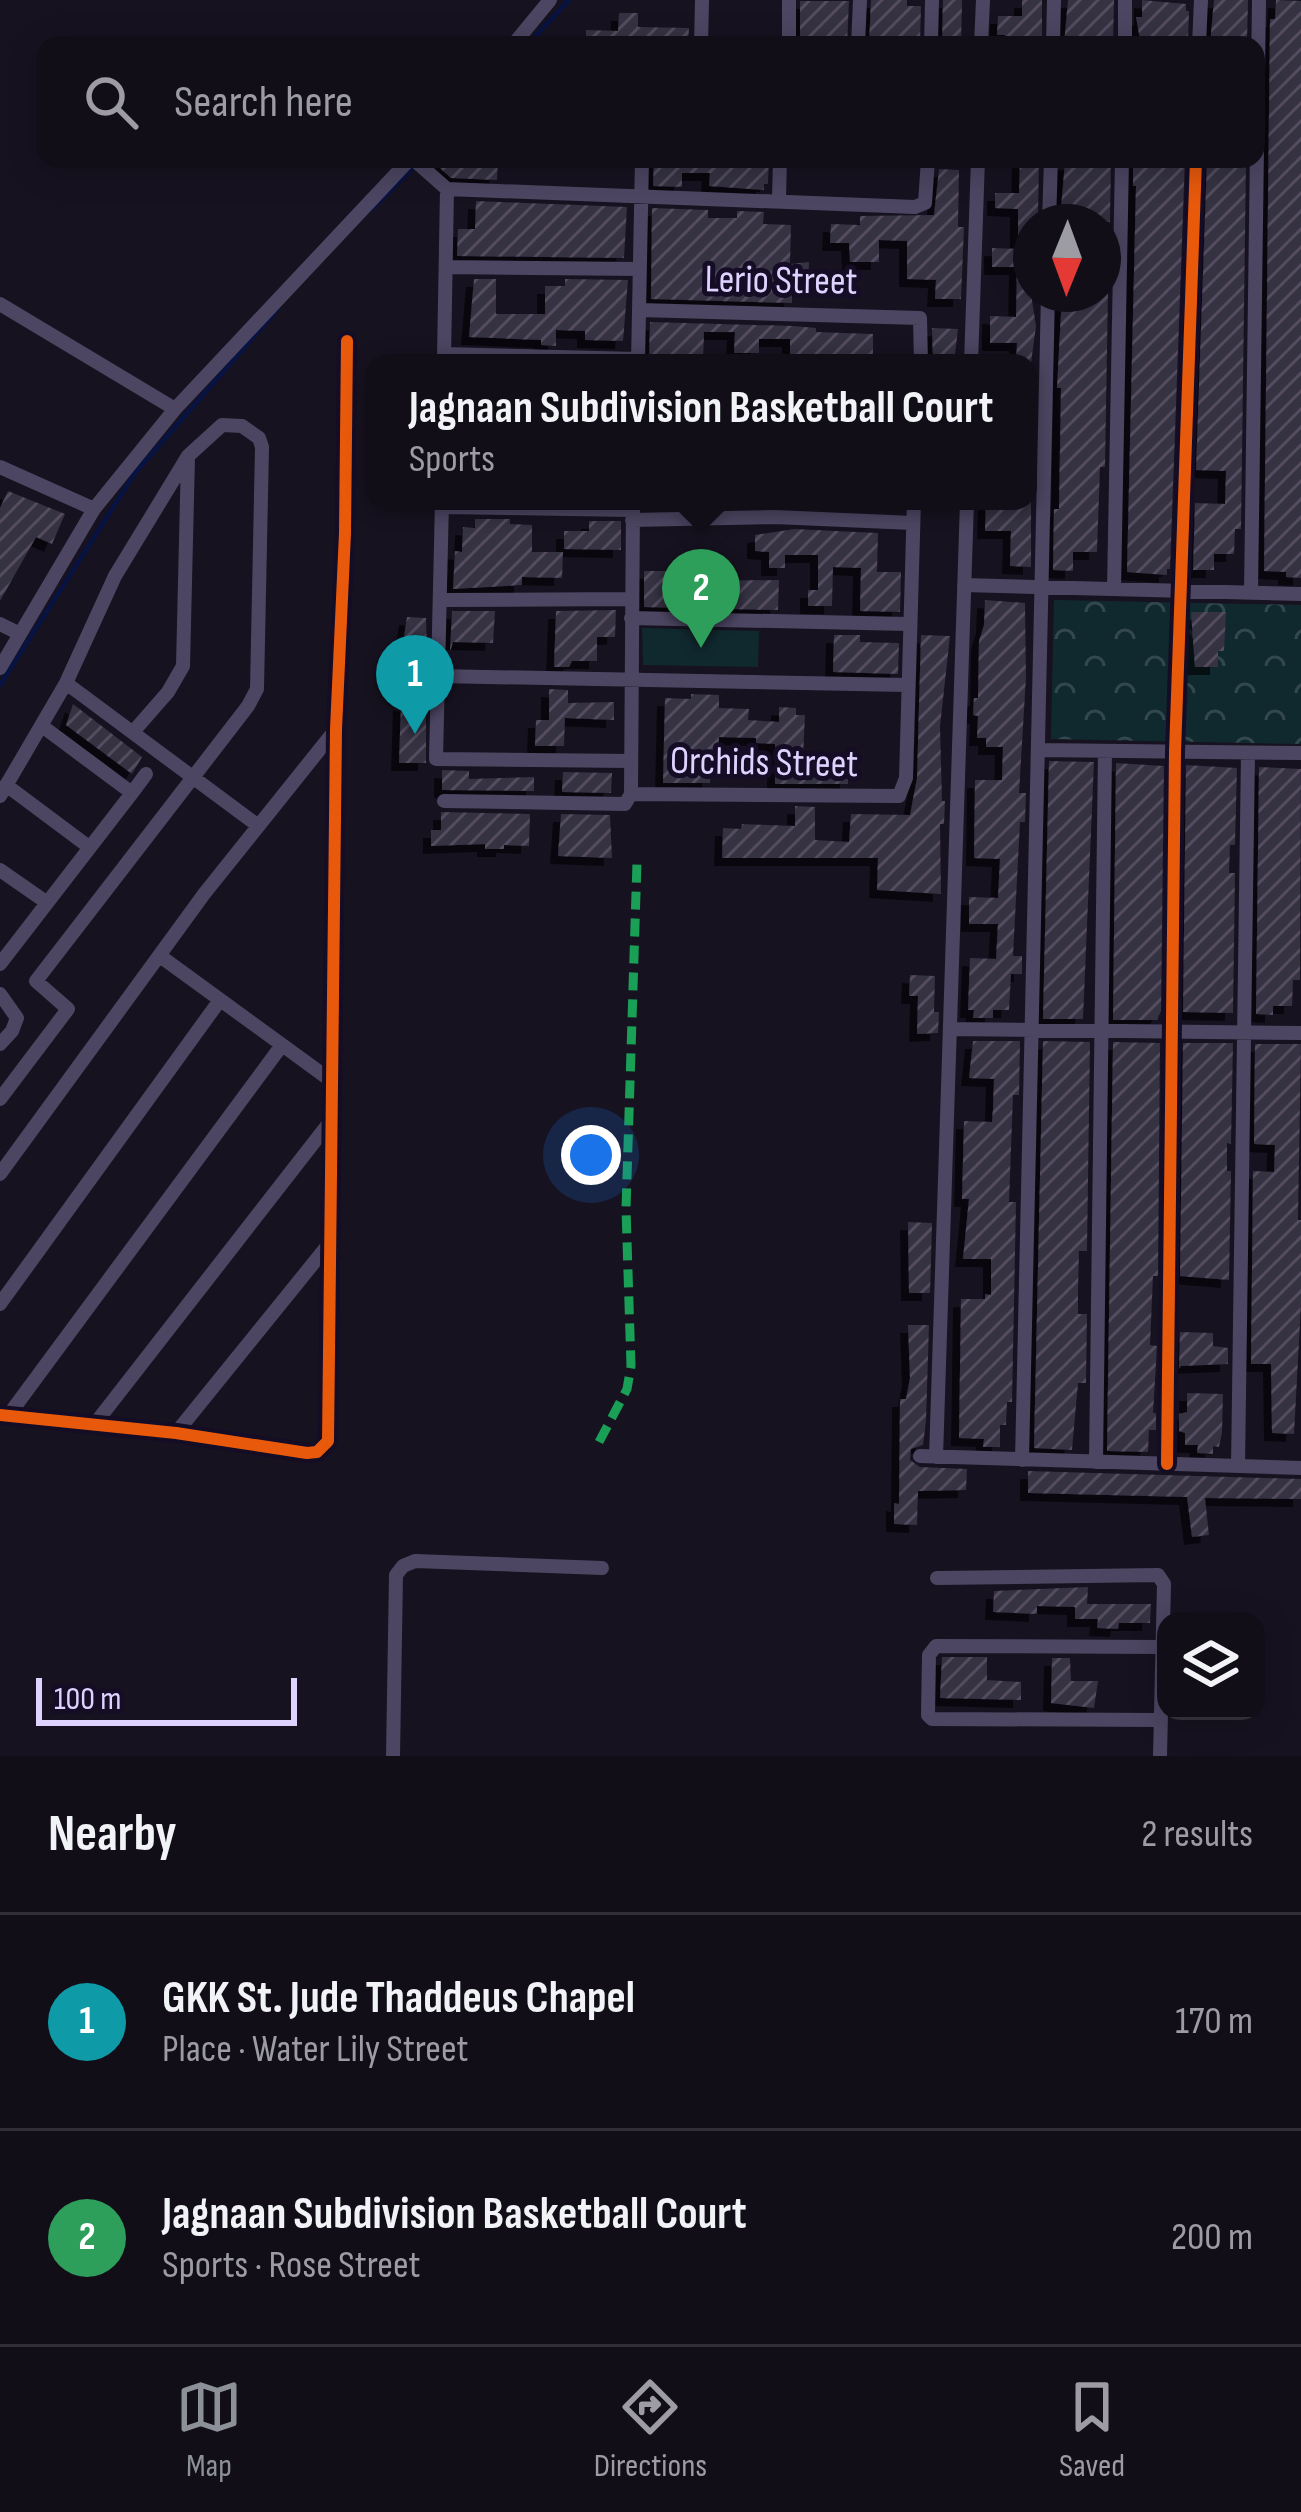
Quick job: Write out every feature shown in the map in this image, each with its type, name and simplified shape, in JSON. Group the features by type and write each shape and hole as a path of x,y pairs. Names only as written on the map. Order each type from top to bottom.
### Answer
{"street":[{"path":"520,36 550,0"},
{"path":"701,36 702,0"},
{"path":"789,36 790,0"},
{"path":"858,36 860,0"},
{"path":"931,36 932,0"},
{"path":"981,36 982,0"},
{"path":"1053,36 1054,0"},
{"path":"1124,36 1125,0"},
{"path":"1199,36 1201,0"},
{"path":"1259,0 1259,36"},
{"path":"0,668 94,508 175,409 403,168"},
{"path":"422,168 447,189 915,206 925,203 927,168"},
{"path":"638,354 642,168"},
{"path":"779,199 780,168"},
{"path":"971,354 977,168"},
{"path":"1050,204 1051,168"},
{"path":"1114,589 1122,168"},
{"path":"1167,1464 1175,752 1196,168"},
{"path":"1251,593 1257,168"},
{"path":"444,354 447,189"},
{"path":"446,267 640,269"},
{"path":"0,304 175,409"},
{"name":"Lerio Street","path":"640,310 920,318 921,354"},
{"path":"1022,1460 1048,312"},
{"path":"4,1415 176,1433 308,1454 324,1447 329,1434 336,729 347,341"},
{"path":"0,1099 68,1009 36,981 257,689 261,442 242,426 221,425 188,456 115,575 66,683 3,790 89,847"},
{"path":"133,732 168,692 182,666 188,456"},
{"path":"0,467 94,508"},
{"path":"442,510 436,759 631,761"},
{"path":"631,794 633,510 913,523"},
{"path":"437,676 907,685 914,510"},
{"path":"967,510 950,1029 928,1456 1301,1468"},
{"path":"964,585 1301,594"},
{"path":"442,600 631,599"},
{"path":"631,618 908,624"},
{"path":"0,624 20,634"},
{"path":"66,683 257,825"},
{"name":"Orchids Street","path":"444,801 626,804 631,794 896,798 906,778 907,685"},
{"path":"42,726 132,793"},
{"path":"0,1174 257,825 336,729"},
{"path":"1038,750 1301,753"},
{"path":"1096,1462 1106,751"},
{"path":"1238,1466 1248,753"},
{"path":"2,958 146,774"},
{"path":"0,870 46,902"},
{"path":"160,956 333,1082"},
{"path":"0,994 16,1018 0,1044"},
{"path":"0,1304 220,1000"},
{"path":"950,1029 1301,1033"},
{"path":"4,1415 282,1046"},
{"path":"94,1425 333,1118"},
{"path":"176,1433 333,1239"},
{"path":"393,1756 396,1575 403,1566 415,1562 602,1568"},
{"path":"937,1578 1150,1574 1164,1584 1163,1612"},
{"path":"1157,1647 936,1646 929,1655 928,1714 932,1719 1157,1720"},
{"path":"1160,1720 1160,1756"}],"green space":[{"path":"1054,600 1301,605 1301,744 1051,739"},
{"path":"642,628 759,631 758,667 643,665"}],"building":[{"path":"871,0 907,0 907,6 921,6 920,36 869,36"},
{"path":"943,0 962,0 961,36 942,36"},
{"path":"1022,0 1042,0 1042,36 997,35 998,16 1022,16"},
{"path":"1068,0 1114,0 1113,36 1065,36"},
{"path":"1142,0 1186,4 1188,36 1139,36 1136,17 1142,17"},
{"path":"1214,0 1248,0 1247,36 1211,36"},
{"path":"1276,0 1301,1 1301,578 1264,571 1270,19 1275,19"},
{"path":"800,1 849,1 847,36 800,36"},
{"path":"619,13 638,13 638,27 689,28 689,36 586,36 586,30 618,31"},
{"path":"440,168 498,168 497,180 451,178"},
{"path":"654,168 769,168 764,190 709,186 710,173 682,173 682,187 653,186"},
{"path":"1020,168 1039,168 1038,204 995,208 995,193 1019,193"},
{"path":"1064,168 1111,168 1110,204 1061,204"},
{"path":"1133,168 1185,168 1167,575 1127,572"},
{"path":"1207,168 1246,168 1241,529 1235,529 1234,554 1214,554 1214,570 1193,570 1195,503 1225,504 1226,471 1196,470"},
{"path":"939,169 959,170 958,227 964,227 961,299 935,299 936,280 907,279 907,241 879,240 879,262 850,262 849,243 830,243 831,224 860,225 860,216 934,215"},
{"path":"476,201 627,207 624,258 457,256 458,229 475,229"},
{"path":"652,208 708,210 708,218 737,218 737,211 764,212 763,224 791,225 790,264 809,262 808,289 792,288 792,303 651,299"},
{"path":"992,248 1013,249 1013,267 992,267"},
{"path":"474,279 496,279 496,314 545,314 545,286 565,286 565,279 628,280 623,341 585,340 585,331 556,330 556,346 541,345 541,340 469,337"},
{"path":"1016,312 1034,312 1032,354 1016,354 1017,343 990,343 990,316 1016,317"},
{"path":"1061,312 1108,312 1105,467 1100,467 1097,552 1073,552 1073,571 1053,570 1054,509 1059,509 1061,388 1057,388"},
{"path":"650,322 794,326 816,328 816,332 873,334 873,354 790,354 790,339 759,339 759,353 734,353 735,332 704,332 703,354 649,354"},
{"path":"932,328 958,329 955,354 933,354"},
{"path":"8,491 65,514 52,544 36,537 0,601 0,508"},
{"path":"986,510 1031,510 1031,567 1010,566 1011,531 985,531"},
{"path":"475,519 510,519 510,524 532,525 532,552 563,552 562,578 522,577 522,585 453,589 455,551 462,552 463,527 475,528"},
{"path":"589,521 621,521 621,550 564,549 564,531 589,531"},
{"path":"794,529 878,533 877,572 901,572 900,612 860,611 861,568 833,567 832,606 808,606 808,590 818,590 818,555 785,555 785,568 769,568 769,552 755,551 755,535"},
{"path":"644,571 668,571 668,581 779,580 778,610 644,607"},
{"path":"985,600 1025,603 1019,793 1026,793 1025,822 1020,822 1013,956 1022,956 1022,974 1011,974 1009,1010 993,1010 993,1018 973,1018 974,1010 968,1010 970,958 996,959 998,924 969,924 969,897 998,898 1000,859 974,858 975,780 1002,780 1003,747 986,747 986,738 977,738 978,716 973,715"},
{"path":"616,610 615,637 597,637 597,661 554,667 556,611"},
{"path":"452,611 495,611 493,643 453,642 450,652"},
{"path":"1191,612 1226,612 1224,651 1218,651 1218,667 1195,667"},
{"path":"407,617 426,618 427,652 417,655 417,664 400,663"},
{"path":"834,635 860,635 860,642 899,643 898,674 833,672"},
{"path":"921,635 950,636 940,726 945,801 944,824 940,824 941,894 877,890 878,858 722,858 723,828 795,826 795,806 815,807 815,840 849,842 851,814 910,815 917,778"},
{"path":"549,689 568,690 568,703 614,702 614,720 565,718 564,746 535,746 536,720 549,720"},
{"path":"691,694 719,695 719,708 749,709 748,720 779,722 779,707 796,708 796,715 805,715 803,757 830,759 829,772 848,773 848,784 775,784 775,744 719,737 718,755 711,754 710,783 663,783 665,698 691,699"},
{"path":"401,703 426,705 426,763 399,763"},
{"path":"73,704 142,757 132,774 66,725"},
{"path":"1049,761 1094,762 1083,1019 1043,1019"},
{"path":"1116,763 1164,766 1161,1011 1157,1020 1113,1020"},
{"path":"1186,765 1237,768 1235,845 1230,845 1229,873 1235,873 1233,1013 1183,1012"},
{"path":"1259,767 1301,769 1300,980 1293,980 1292,1006 1273,1006 1273,1015 1256,1014"},
{"path":"442,770 469,771 469,779 534,777 534,791 442,790"},
{"path":"563,772 612,773 611,793 562,792"},
{"path":"441,812 530,814 529,846 431,846 431,830 441,830"},
{"path":"561,814 610,815 612,858 558,856"},
{"path":"910,975 935,976 938,1033 917,1034 918,996 909,996"},
{"path":"973,1041 1020,1041 1009,1202 1016,1202 1012,1402 1007,1402 1006,1425 1000,1425 1000,1447 983,1447 984,1439 959,1438 961,1299 991,1295 991,1259 963,1259 969,1199 962,1199 964,1121 992,1122 993,1109 994,1079 969,1078"},
{"path":"1043,1041 1090,1042 1087,1251 1079,1251 1078,1293 1078,1314 1087,1314 1086,1383 1078,1383 1072,1450 1034,1448"},
{"path":"1113,1042 1160,1043 1158,1276 1153,1276 1150,1345 1157,1346 1156,1430 1149,1430 1148,1452 1107,1451"},
{"path":"1183,1043 1233,1043 1231,1144 1227,1143 1229,1280 1180,1276"},
{"path":"1255,1044 1301,1044 1301,1304 1294,1434 1272,1433 1271,1364 1251,1364 1253,1171 1274,1172 1275,1145 1254,1144"},
{"path":"908,1222 932,1223 930,1293 909,1293"},
{"path":"908,1325 929,1325 923,1445 911,1449 910,1460 920,1467 967,1469 966,1490 918,1491 917,1525 894,1524 894,1503 899,1504 900,1399 906,1399 910,1378"},
{"path":"1180,1332 1213,1333 1213,1346 1228,1348 1228,1364 1179,1369"},
{"path":"1187,1393 1223,1394 1222,1433 1213,1454 1197,1453 1198,1445 1185,1445 1185,1433 1179,1431 1179,1414 1187,1412"},
{"path":"1028,1471 1301,1479 1301,1499 1205,1498 1209,1535 1192,1537 1187,1497 1028,1493"},
{"path":"1088,1587 1087,1604 1151,1604 1150,1623 1097,1628 1098,1619 1075,1619 1075,1607 1037,1606 1037,1614 993,1612 994,1591"},
{"path":"942,1657 987,1657 987,1680 1021,1682 1021,1700 940,1698"},
{"path":"1052,1658 1070,1658 1071,1681 1098,1681 1094,1708 1051,1703"}],"waterway":[{"path":"535,36 569,0"},
{"path":"371,210 413,168"},
{"path":"0,685 135,473 277,310"}],"marked path":[{"path":"599,1442 627,1389 631,1366 626,1209 637,862"}],"cycle path":[{"path":"1167,1464 1175,752 1196,168"},
{"path":"0,1415 176,1433 307,1453 317,1452 328,1441 336,729 347,341"}],"place":[{"name":"Jagnaan Subdivision Basketball Court","path":"701,648"},
{"name":"GKK St. Jude Thaddeus Chapel","path":"415,734"}]}
